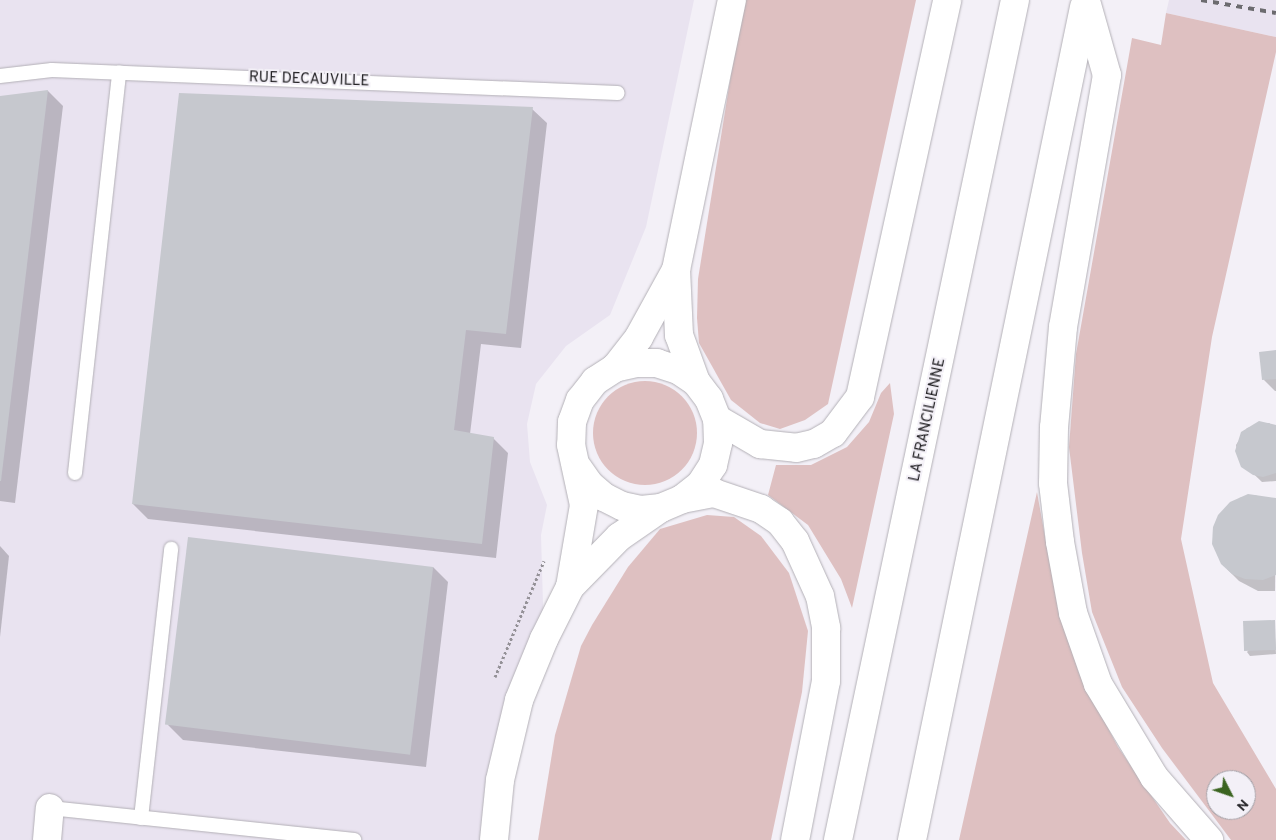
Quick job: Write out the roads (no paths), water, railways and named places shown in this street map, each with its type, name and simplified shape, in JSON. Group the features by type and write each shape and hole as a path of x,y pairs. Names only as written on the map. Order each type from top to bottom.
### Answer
{"main road":[{"path":"570,587 619,537 700,485 712,465 718,443 717,419 709,399 696,382 679,335 676,270 732,0"},
{"path":"717,419 760,444 796,448 814,444 834,433 860,397 947,0"},
{"name":"LA FRANCILIENNE","path":"838,840 1015,0"},
{"path":"912,840 1086,1"},
{"path":"1086,1 1107,75 1063,327 1054,427 1053,483 1060,542 1073,613 1098,684 1154,777 1209,840"},
{"path":"494,840 500,780 519,700 544,640 570,587 584,505 578,468 571,445 572,422 580,400 595,381 615,368 639,337 676,270"},
{"path":"615,368 636,363 657,363 678,370 696,382"},
{"path":"578,468 589,484 604,497 622,506 641,510 714,493 762,509 780,522 795,541 820,596 826,628 826,681 795,840"},
{"path":"47,840 50,808"}],"lane":[{"name":"RUE DECAUVILLE","path":"0,76 52,70 618,93"},
{"path":"75,473 119,72"},
{"path":"141,818 171,549"},
{"path":"50,808 354,840"}],"railway":[{"path":"1201,0 1276,13"}]}
